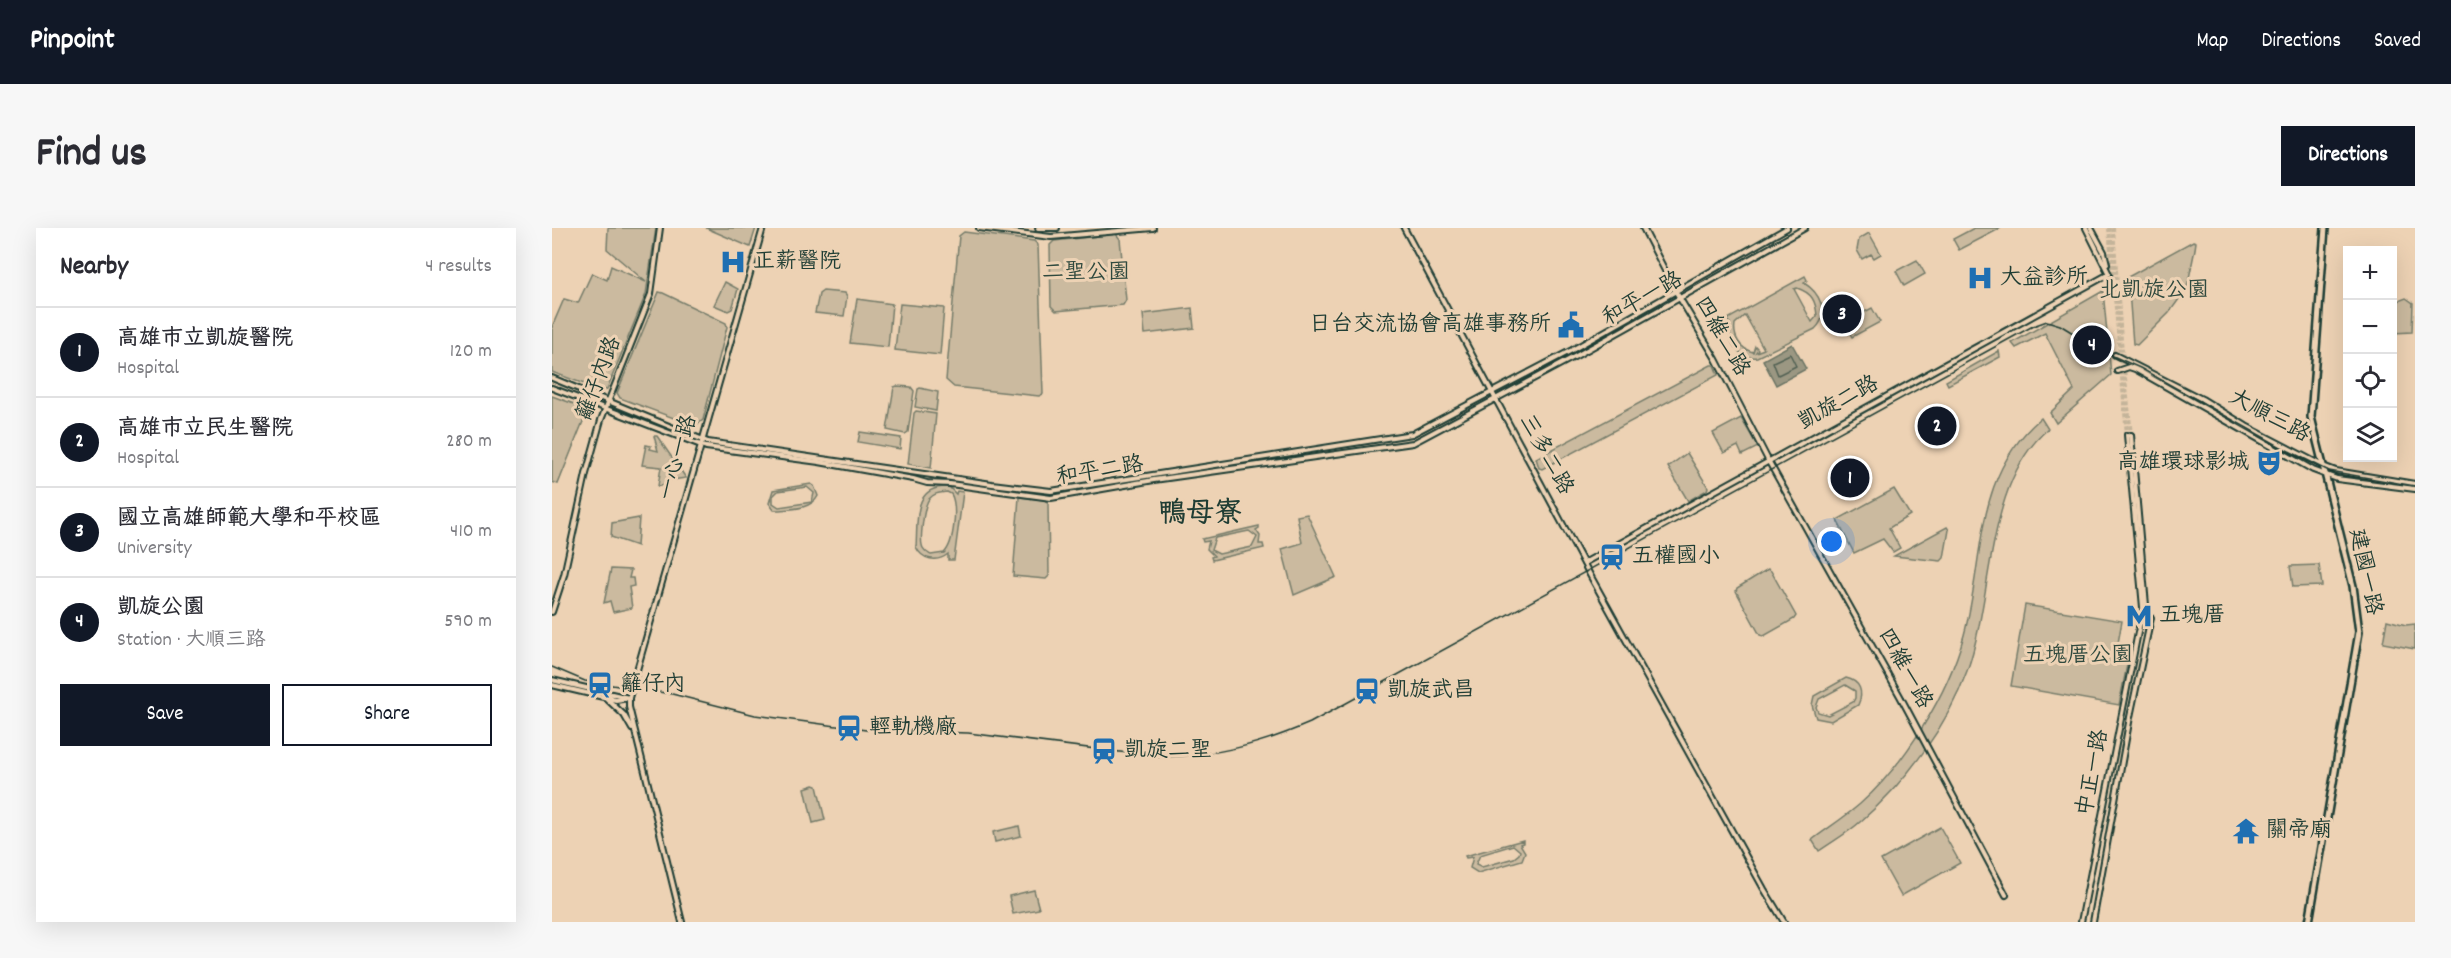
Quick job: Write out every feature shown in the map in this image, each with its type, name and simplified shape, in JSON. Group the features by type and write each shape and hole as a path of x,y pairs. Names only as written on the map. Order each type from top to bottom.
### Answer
{"main road":[{"name":"建國一路","path":"2309,922 2359,632 2353,586 2312,427 2310,406 2325,228"}],"street":[{"name":"籬仔內路","path":"552,612 564,575 586,474 605,409 651,294 660,228"},
{"name":"一心一路","path":"628,698 763,228"},
{"path":"979,228 1045,237 1153,228"},
{"path":"1038,228 1057,228"},
{"name":"三多二路","path":"1404,228 1495,400 1534,466 1584,563 1660,697 1745,856 1784,922"},
{"name":"四維二路","path":"1643,228 1676,292 1703,335 1769,462"},
{"name":"和平一路","path":"1492,393 1787,228"},
{"name":"和平一路","path":"1495,400 1805,228"},
{"path":"2086,228 2109,274"},
{"path":"2091,228 2104,252 2109,274"},
{"name":"凱旋二路","path":"1584,563 2109,274"},
{"name":"大順三路","path":"2115,355 2323,466 2339,472 2415,484"},
{"name":"大順三路","path":"2117,371 2129,367 2135,369 2324,474 2337,479 2415,489"},
{"name":"和平二路","path":"552,378 702,439 992,484 1051,490 1412,434 1492,393"},
{"name":"和平二路","path":"552,388 701,445 819,462 927,483 1051,498 1154,480 1413,443 1495,400"},
{"name":"中正一路","path":"2139,631 2144,618 2129,435 2148,633"},
{"name":"四維一路","path":"1769,462 1902,699 2006,895"},
{"path":"991,490 992,484"},
{"name":"中正一路","path":"2081,922 2141,617"},
{"name":"中正一路","path":"2092,922 2129,721 2151,618"},
{"path":"552,680 628,698"},
{"path":"552,685 616,700 628,698"},
{"path":"606,698 624,715 636,736"},
{"path":"628,698 682,922"}],"green space":[{"path":"608,228 656,228 646,294 607,389 603,391 552,372 552,327 564,299 578,303 592,273 607,280 611,266 646,282 607,249"},
{"path":"706,228 756,228 750,247"},
{"path":"1974,228 2001,228 1959,250 1953,239"},
{"path":"964,232 1034,241 1038,245 1043,394 1039,396 954,387 946,380 959,236"},
{"path":"1869,233 1881,254 1874,258 1871,254 1862,259 1857,250 1859,239"},
{"name":"二聖公園","path":"1116,234 1120,239 1126,300 1123,305 1056,311 1051,306 1050,245 1054,241"},
{"name":"北凱旋公園","path":"2193,241 2196,242 2187,288 2169,313 2137,345 2133,344 2128,277"},
{"path":"1917,260 1925,274 1904,286 1896,271"},
{"path":"1805,276 1807,280 1804,283 1814,292 1823,310 1820,323 1815,329 1757,357 1745,355 1735,348 1730,336 1730,323 1726,320","holes":["1797,288 1810,295 1816,306 1817,316 1812,322 1794,289","1745,315 1764,349 1756,352 1758,349 1755,346 1753,352 1738,342 1735,324"]},
{"path":"725,282 738,289 732,309 728,311 714,305"},
{"path":"823,291 845,293 847,296 844,316 815,313 819,294"},
{"path":"2103,291 2111,375 2056,423 2050,413 2074,390 2045,333 2016,348 2012,343"},
{"path":"659,292 726,323 727,327 703,420 695,426 620,398 617,393"},
{"path":"2406,298 2413,303 2412,332 2397,333 2397,301"},
{"path":"857,299 892,304 888,347 850,343"},
{"path":"900,304 944,308 940,355 895,350"},
{"path":"1192,308 1194,328 1145,334 1143,314"},
{"path":"1872,308 1880,322 1852,337 1844,323"},
{"path":"1999,351 2000,357 1948,385 1946,381"},
{"path":"1714,365 1718,375 1542,469 1539,468 1536,458"},
{"path":"894,387 911,387 914,391 908,432 905,434 887,430"},
{"path":"920,388 938,392 936,411 915,407"},
{"path":"552,396 588,409 558,484 552,482"},
{"path":"916,411 936,414 931,468 908,464"},
{"path":"1741,418 1758,447 1742,455 1738,446 1724,453 1713,433"},
{"path":"2041,418 2048,429 2028,452 2013,479 2002,509 1976,641 1959,692 1923,753 1893,790 1855,826 1819,851 1812,840 1854,809 1877,788 1908,749 1936,704 1957,658 1964,635 1992,491 2003,465 2019,441"},
{"path":"860,432 901,438 900,449 858,442"},
{"path":"654,436 657,436 686,478 665,481 665,485 658,486 661,467 642,465 646,445 658,451"},
{"path":"1687,453 1708,487 1707,490 1688,501 1668,467"},
{"path":"811,484 818,496 811,504 806,506 774,510 769,503 773,490","holes":["807,487 814,493 812,502 779,507 773,503 773,496 778,491"]},
{"path":"949,487 956,494 957,491 963,492 954,560 948,560 948,554 939,559 930,559 922,555 916,547 919,506 929,492 937,488","holes":["947,492 951,494 954,516 950,542 944,553 931,555 922,544 925,508 931,497"]},
{"path":"1894,489 1910,515 1889,528 1900,548 1893,552 1883,539 1854,553 1837,520"},
{"path":"1019,497 1045,500 1048,504 1049,576 1046,579 1013,576"},
{"path":"1307,514 1336,577 1294,595 1282,549 1302,543 1297,516"},
{"path":"639,518 637,546 611,537 612,523"},
{"path":"1259,526 1256,530 1260,536 1259,544 1263,544 1264,548 1212,560 1211,557 1214,556 1207,549 1209,541 1203,542 1202,539","holes":["1249,531 1257,537 1252,547 1219,554 1211,550 1215,538"]},
{"path":"1947,527 1949,530 1944,558 1941,561 1894,556"},
{"path":"2319,565 2322,586 2293,587 2290,566"},
{"path":"611,569 631,570 629,578 633,578 634,586 629,587 632,608 613,612 610,601 604,603"},
{"path":"1768,569 1796,616 1764,636 1760,635 1736,591 1737,588"},
{"name":"五塊厝公園","path":"2025,605 2122,621 2118,643 2131,645 2119,705 2011,686"},
{"path":"2387,620 2406,625 2415,624 2415,649 2383,643"},
{"path":"1846,678 1858,684 1861,692 1858,705 1831,721 1816,718 1812,705 1814,696","holes":["1845,685 1855,691 1853,702 1828,715 1818,712 1816,707 1819,699"]},
{"path":"817,786 825,820 813,823 805,788"},
{"path":"1019,826 1021,836 995,842 993,832"},
{"path":"1940,827 1960,863 1901,896 1881,860"},
{"path":"1523,840 1520,844 1525,852 1522,860 1478,873 1470,868 1473,857 1466,858 1465,856","holes":["1513,845 1520,851 1514,858 1482,867 1476,864 1480,855"]},
{"path":"1034,890 1039,909 1013,914 1009,896"}],"water":[{"path":"1792,344 1806,369 1776,385 1763,360"}],"tunnel":[{"path":"2109,228 2127,435"},
{"path":"2113,228 2131,435"}],"tram line":[{"path":"552,667 585,681 672,694 755,715 866,730 968,733 1160,757 1219,752 1237,748 1310,723 2033,326 2047,321 2060,325 2104,352 2140,368 2281,447 2329,471 2415,486"}],"place":[{"name":"正薪醫院","path":"733,262"},
{"name":"大益診所","path":"1980,278"},
{"name":"國立高雄師範大學和平校區","path":"1842,314"},
{"name":"日台交流協會高雄事務所","path":"1571,325"},
{"name":"凱旋公園","path":"2092,345"},
{"name":"高雄市立民生醫院","path":"1937,426"},
{"name":"高雄環球影城","path":"2269,463"},
{"name":"高雄市立凱旋醫院","path":"1850,478"},
{"name":"五權國小","path":"1612,557"},
{"name":"五塊厝","path":"2139,616"},
{"name":"籬仔內","path":"600,685"},
{"name":"凱旋武昌","path":"1367,691"},
{"name":"輕軌機廠","path":"849,728"},
{"name":"凱旋二聖","path":"1104,751"},
{"name":"關帝廟","path":"2246,831"}],"district":[{"name":"鴨母寮","path":"1200,516"}]}
